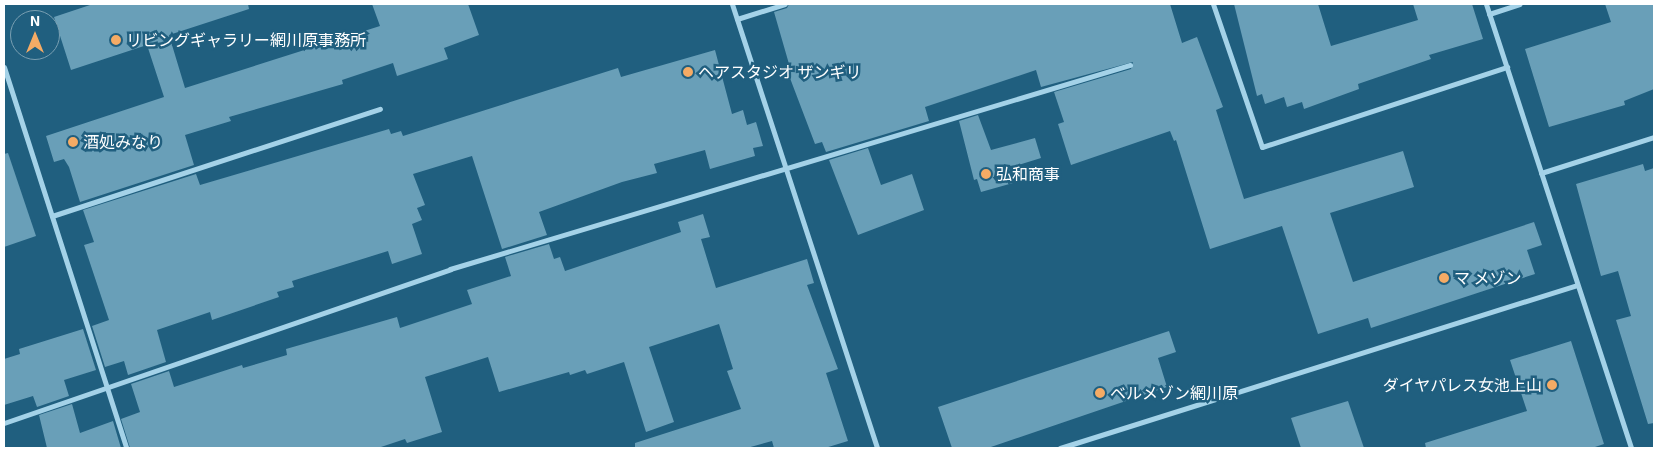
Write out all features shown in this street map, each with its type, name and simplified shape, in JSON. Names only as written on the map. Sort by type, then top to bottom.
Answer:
[{"type":"street","points":[[732,4],[877,448]]},
{"type":"street","points":[[737,19],[785,4]]},
{"type":"street","points":[[1212,4],[1262,147],[1506,67]]},
{"type":"street","points":[[1486,4],[1631,448]]},
{"type":"street","points":[[1489,14],[1519,4]]},
{"type":"street","points":[[4,423],[106,386],[450,269],[1130,65]]},
{"type":"street","points":[[4,67],[126,448]]},
{"type":"street","points":[[52,216],[380,109]]},
{"type":"street","points":[[1541,173],[1654,137]]},
{"type":"street","points":[[1060,448],[1577,285]]},
{"type":"building","points":[[93,4],[248,4],[249,9],[169,35],[185,88],[380,26],[372,4],[468,4],[479,35],[444,48],[448,59],[397,76],[393,63],[342,80],[343,84],[229,117],[231,121],[185,135],[194,165],[80,202],[69,167],[64,159],[54,162],[46,136],[164,97],[147,45],[71,70],[60,36],[60,15]]},
{"type":"building","points":[[789,4],[1170,4],[1182,43],[1197,37],[1223,107],[1216,110],[1244,199],[1403,151],[1414,187],[1330,213],[1353,282],[1534,222],[1542,245],[1527,250],[1535,274],[1371,328],[1368,318],[1318,334],[1282,226],[1210,249],[1176,140],[1174,141],[1170,131],[1071,165],[1058,124],[1064,122],[1054,92],[1131,69],[1133,62],[1041,87],[1036,70],[925,107],[929,121],[826,152],[822,142],[815,144],[785,65],[789,64],[774,12],[787,8]]},
{"type":"building","points":[[1234,4],[1318,4],[1331,46],[1418,20],[1413,4],[1472,4],[1483,39],[1429,55],[1431,59],[1358,84],[1359,89],[1304,109],[1302,102],[1287,107],[1284,97],[1265,104],[1262,94],[1257,96]]},
{"type":"building","points":[[1605,4],[1654,4],[1654,89],[1624,101],[1625,105],[1549,127],[1525,49],[1611,22]]},
{"type":"building","points":[[715,50],[732,114],[743,110],[747,125],[756,122],[763,146],[753,148],[755,156],[710,169],[705,150],[654,164],[657,173],[622,182],[539,212],[547,235],[502,249],[472,156],[413,174],[425,205],[417,208],[422,220],[412,224],[422,254],[392,264],[388,251],[292,281],[294,287],[277,292],[279,297],[212,320],[210,312],[157,330],[166,362],[128,375],[124,361],[105,367],[92,326],[109,320],[84,245],[94,242],[83,210],[196,174],[200,185],[389,129],[391,134],[401,131],[403,136],[618,68],[621,77]]},
{"type":"building","points":[[978,115],[991,150],[1035,138],[1041,158],[1009,168],[1013,183],[981,192],[977,179],[974,180],[959,121]]},
{"type":"building","points":[[868,148],[881,185],[912,174],[924,210],[858,235],[829,160]]},
{"type":"building","points":[[8,153],[36,236],[4,247],[4,154]]},
{"type":"building","points":[[1643,164],[1645,171],[1654,168],[1654,423],[1648,424],[1616,320],[1631,316],[1618,271],[1601,276],[1576,184]]},
{"type":"building","points":[[703,214],[710,237],[701,239],[716,288],[807,259],[814,283],[807,285],[838,369],[826,373],[848,441],[825,448],[774,448],[772,441],[747,448],[635,448],[635,443],[741,409],[727,371],[733,369],[719,324],[649,347],[674,422],[646,432],[624,362],[587,374],[585,370],[570,375],[569,372],[499,392],[488,357],[425,377],[442,432],[407,443],[405,439],[378,448],[130,448],[121,419],[140,412],[131,384],[169,371],[174,387],[242,365],[243,368],[287,355],[286,349],[397,317],[400,328],[472,304],[467,290],[511,276],[505,257],[549,244],[554,259],[560,257],[565,271],[681,232],[678,222]]},
{"type":"building","points":[[83,329],[96,370],[64,380],[69,396],[37,407],[33,396],[4,405],[4,359],[20,354],[19,349]]},
{"type":"building","name":"ベルメゾン網川原","points":[[1169,331],[1176,352],[1158,358],[1167,387],[988,448],[952,448],[938,407]]},
{"type":"building","name":"ダイヤパレス女池上山","points":[[1571,341],[1604,444],[1592,448],[1426,448],[1425,443],[1527,411],[1510,360]]},
{"type":"building","name":"ダイヤパレス女池上山","points":[[1348,401],[1364,448],[1301,448],[1291,418]]},
{"type":"building","points":[[72,404],[80,433],[113,421],[121,448],[47,448],[39,415]]},
{"type":"place","name":"リビングギャラリー網川原事務所","points":[[116,40]]},
{"type":"place","name":"ヘアスタジオ ザンギリ","points":[[688,72]]},
{"type":"place","name":"酒処みなり","points":[[73,142]]},
{"type":"place","name":"弘和商事","points":[[986,174]]},
{"type":"place","name":"マ メゾン","points":[[1444,278]]},
{"type":"place","name":"ダイヤパレス女池上山","points":[[1552,385]]},
{"type":"place","name":"ベルメゾン網川原","points":[[1100,393]]}]
